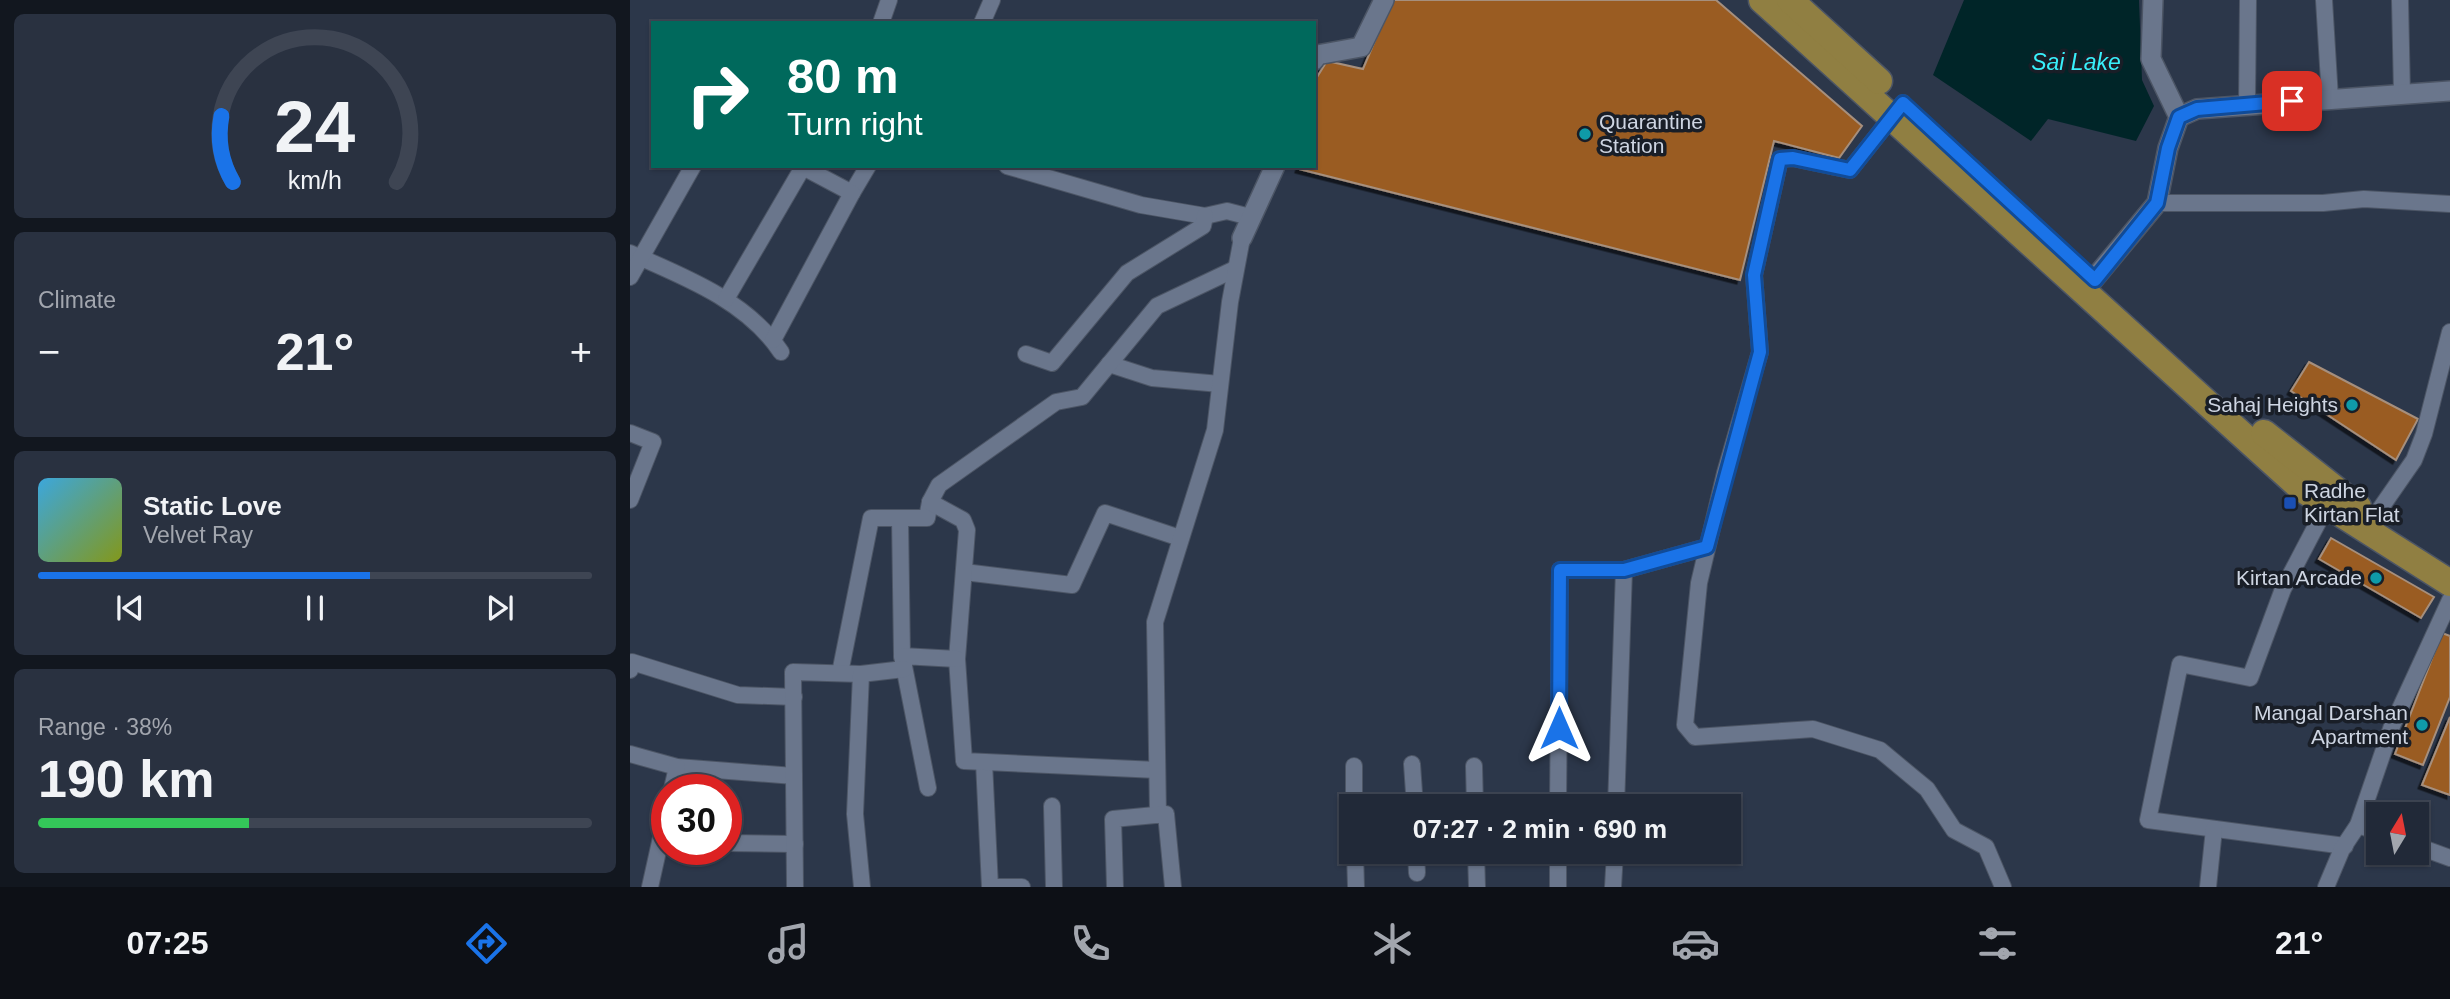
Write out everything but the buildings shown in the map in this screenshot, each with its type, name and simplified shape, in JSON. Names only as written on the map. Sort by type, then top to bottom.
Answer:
[{"type":"highway","points":[[1762,0],[1897,109]]},
{"type":"highway","points":[[1790,0],[1897,109],[2090,285],[2302,488],[2450,583]]},
{"type":"highway","points":[[2090,285],[2235,409],[2373,519],[2450,564]]},
{"type":"street","points":[[882,21],[889,0]]},
{"type":"street","points":[[983,21],[992,0]]},
{"type":"street","points":[[1316,57],[1361,47],[1384,0]]},
{"type":"street","points":[[2090,285],[2157,203],[2168,148],[2179,117],[2151,59],[2153,0]]},
{"type":"street","points":[[2247,105],[2248,0]]},
{"type":"street","points":[[2324,0],[2330,98]]},
{"type":"street","points":[[2400,0],[2402,94]]},
{"type":"street","points":[[2179,117],[2197,109],[2450,91]]},
{"type":"street","points":[[1897,109],[1850,170],[1793,158],[1780,159],[1754,275],[1760,352],[1699,583],[1685,725],[1695,737],[1813,729],[1880,750],[1927,789],[1954,830],[1986,847],[2003,887]]},
{"type":"street","points":[[630,277],[635,256],[692,168]]},
{"type":"street","points":[[726,299],[803,168]]},
{"type":"street","points":[[806,168],[852,193]]},
{"type":"street","points":[[635,256],[726,299],[766,330],[777,346],[867,168]]},
{"type":"street","points":[[1014,168],[1141,205],[1206,216],[1227,211],[1250,217]]},
{"type":"street","points":[[1158,815],[1155,622],[1215,430],[1235,269],[1242,238],[1274,168]]},
{"type":"street","points":[[2157,203],[2323,203],[2364,199],[2450,204],[2450,214]]},
{"type":"street","points":[[1026,355],[1052,363],[1127,273],[1203,226],[1206,216]]},
{"type":"street","points":[[840,674],[871,518],[927,518],[935,479],[1056,402],[1082,397],[1157,306],[1235,269]]},
{"type":"street","points":[[2373,519],[2414,460],[2446,367],[2450,332]]},
{"type":"street","points":[[1110,364],[1152,378],[1220,384]]},
{"type":"street","points":[[630,433],[653,442],[630,499]]},
{"type":"street","points":[[930,502],[963,520],[967,530],[957,659],[964,761],[1157,770]]},
{"type":"street","points":[[2327,505],[2283,589],[2250,678],[2180,664],[2148,820],[2344,846]]},
{"type":"street","points":[[964,572],[1072,585],[1105,513],[1180,538]]},
{"type":"street","points":[[900,518],[903,663],[928,788]]},
{"type":"street","points":[[1558,794],[1560,570],[1624,570],[1707,547]]},
{"type":"street","points":[[1616,794],[1624,570]]},
{"type":"street","points":[[2326,887],[2344,846],[2358,825],[2392,726],[2450,600]]},
{"type":"street","points":[[795,887],[793,672],[861,674],[903,663],[957,659]]},
{"type":"street","points":[[630,670],[632,662],[738,695],[794,697]]},
{"type":"street","points":[[861,674],[855,814],[862,887]]},
{"type":"street","points":[[630,754],[677,767],[794,776]]},
{"type":"street","points":[[984,762],[990,887],[1022,887]]},
{"type":"street","points":[[1412,764],[1414,794]]},
{"type":"street","points":[[1354,766],[1354,794]]},
{"type":"street","points":[[1474,766],[1475,794]]},
{"type":"street","points":[[675,774],[677,767]]},
{"type":"street","points":[[1052,806],[1054,887]]},
{"type":"street","points":[[1115,887],[1112,819],[1166,814],[1173,887]]},
{"type":"street","points":[[2358,825],[2366,828]]},
{"type":"street","points":[[2208,887],[2214,829]]},
{"type":"street","points":[[742,843],[795,844]]},
{"type":"street","points":[[2429,850],[2450,858]]},
{"type":"street","points":[[1355,864],[1356,887]]},
{"type":"street","points":[[1416,864],[1416,873]]},
{"type":"street","points":[[1476,864],[1477,887]]},
{"type":"street","points":[[1558,864],[1558,887]]},
{"type":"street","points":[[1614,887],[1615,864]]},
{"type":"street","points":[[650,887],[656,865]]},
{"type":"water","name":"Sai Lake","points":[[1964,0],[2139,0],[2142,80],[2154,106],[2136,141],[2048,119],[2031,141],[1933,75]]},
{"type":"place","name":"Quarantine Station","points":[[1585,134]]},
{"type":"place","name":"Sahaj Heights","points":[[2352,405]]},
{"type":"place","name":"Radhe Kirtan Flat","points":[[2290,503]]},
{"type":"place","name":"Kirtan Arcade","points":[[2376,578]]},
{"type":"place","name":"Mangal Darshan Apartment","points":[[2422,725]]},
{"type":"route","points":[[1559,728],[1560,570],[1624,570],[1707,547],[1760,352],[1754,275],[1780,159],[1793,158],[1850,170],[1903,103],[2095,280],[2157,203],[2168,148],[2179,117],[2197,109],[2292,101]]}]
